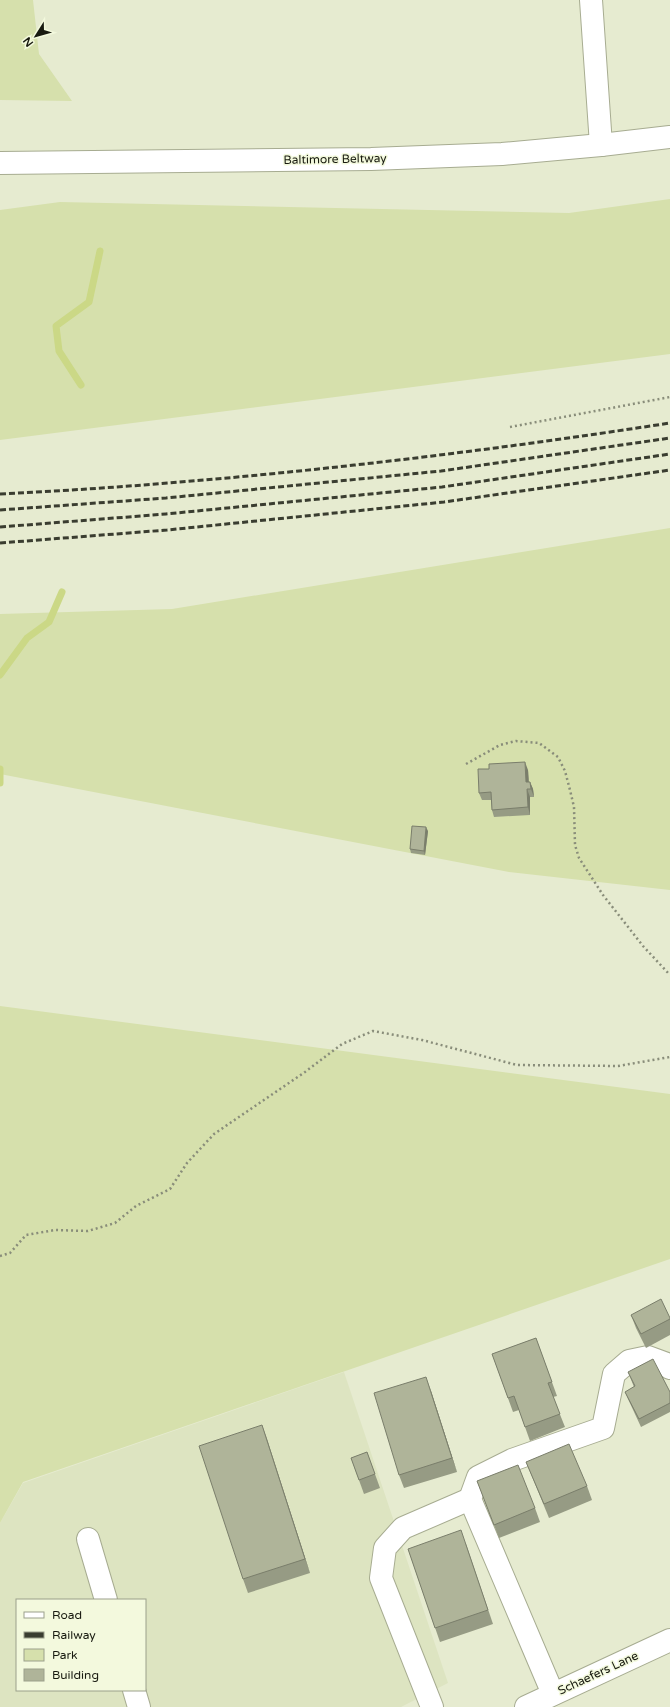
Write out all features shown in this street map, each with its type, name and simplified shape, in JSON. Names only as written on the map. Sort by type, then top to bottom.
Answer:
[{"type":"main road","points":[[591,0],[601,145]]},
{"type":"main road","name":"Baltimore Beltway","points":[[0,163],[371,159],[502,154],[670,137]]},
{"type":"main road","points":[[553,1694],[470,1500],[478,1477],[512,1460],[603,1428],[614,1374],[629,1361],[648,1357],[667,1364],[670,1368]]},
{"type":"main road","points":[[432,1707],[382,1578],[385,1548],[403,1528],[470,1500]]},
{"type":"main road","points":[[88,1538],[106,1599]]},
{"type":"main road","name":"Schaefers Lane","points":[[526,1707],[670,1640]]},
{"type":"main road","points":[[134,1691],[139,1707]]},
{"type":"path","points":[[510,427],[670,397]]},
{"type":"path","points":[[466,764],[500,745],[516,741],[539,744],[558,758],[564,771],[574,807],[575,845],[578,858],[603,894],[643,946],[670,975]]},
{"type":"path","points":[[0,1256],[10,1253],[26,1235],[55,1230],[88,1231],[115,1223],[136,1206],[170,1189],[187,1164],[214,1134],[305,1072],[342,1044],[373,1031],[422,1040],[517,1065],[618,1066],[670,1057]]},
{"type":"shaded area","points":[[344,1372],[448,1683],[401,1707],[0,1707],[0,1523],[23,1483]]},
{"type":"green space","points":[[0,0],[33,0],[39,54],[72,101],[0,100]]},
{"type":"green space","points":[[670,199],[670,354],[0,440],[0,210],[60,202],[569,213]]},
{"type":"green space","points":[[670,528],[670,890],[509,872],[0,774],[0,614],[172,609]]},
{"type":"green space","points":[[0,1006],[670,1094],[670,1259],[23,1482],[0,1523]]},
{"type":"building","points":[[525,762],[526,782],[530,782],[531,789],[527,789],[528,807],[492,810],[491,792],[479,793],[478,769],[489,769],[489,764]]},
{"type":"building","points":[[412,826],[426,827],[424,851],[410,849]]},
{"type":"building","points":[[661,1299],[670,1319],[641,1334],[631,1315]]},
{"type":"building","points":[[536,1338],[552,1382],[548,1383],[560,1414],[525,1427],[514,1396],[508,1398],[492,1354]]},
{"type":"building","points":[[653,1359],[670,1392],[670,1403],[639,1419],[625,1392],[635,1386],[628,1372]]},
{"type":"building","points":[[426,1377],[452,1458],[399,1475],[374,1393]]},
{"type":"building","points":[[262,1425],[305,1559],[243,1579],[199,1446]]},
{"type":"building","points":[[569,1444],[587,1486],[544,1504],[526,1462]]},
{"type":"building","points":[[367,1452],[375,1474],[359,1480],[351,1458]]},
{"type":"building","points":[[518,1465],[535,1508],[494,1525],[477,1481]]},
{"type":"building","points":[[461,1530],[488,1610],[435,1628],[408,1549]]},
{"type":"waterway","points":[[81,385],[59,351],[56,326],[89,302],[100,251]]},
{"type":"waterway","points":[[0,675],[27,638],[49,622],[62,592]]},
{"type":"waterway","points":[[0,769],[0,783]]},
{"type":"railway","points":[[0,494],[252,476],[420,458],[670,423]]},
{"type":"railway","points":[[0,510],[166,498],[441,471],[670,438]]},
{"type":"railway","points":[[0,527],[166,514],[442,487],[670,454]]},
{"type":"railway","points":[[0,543],[167,530],[444,502],[670,470]]}]
